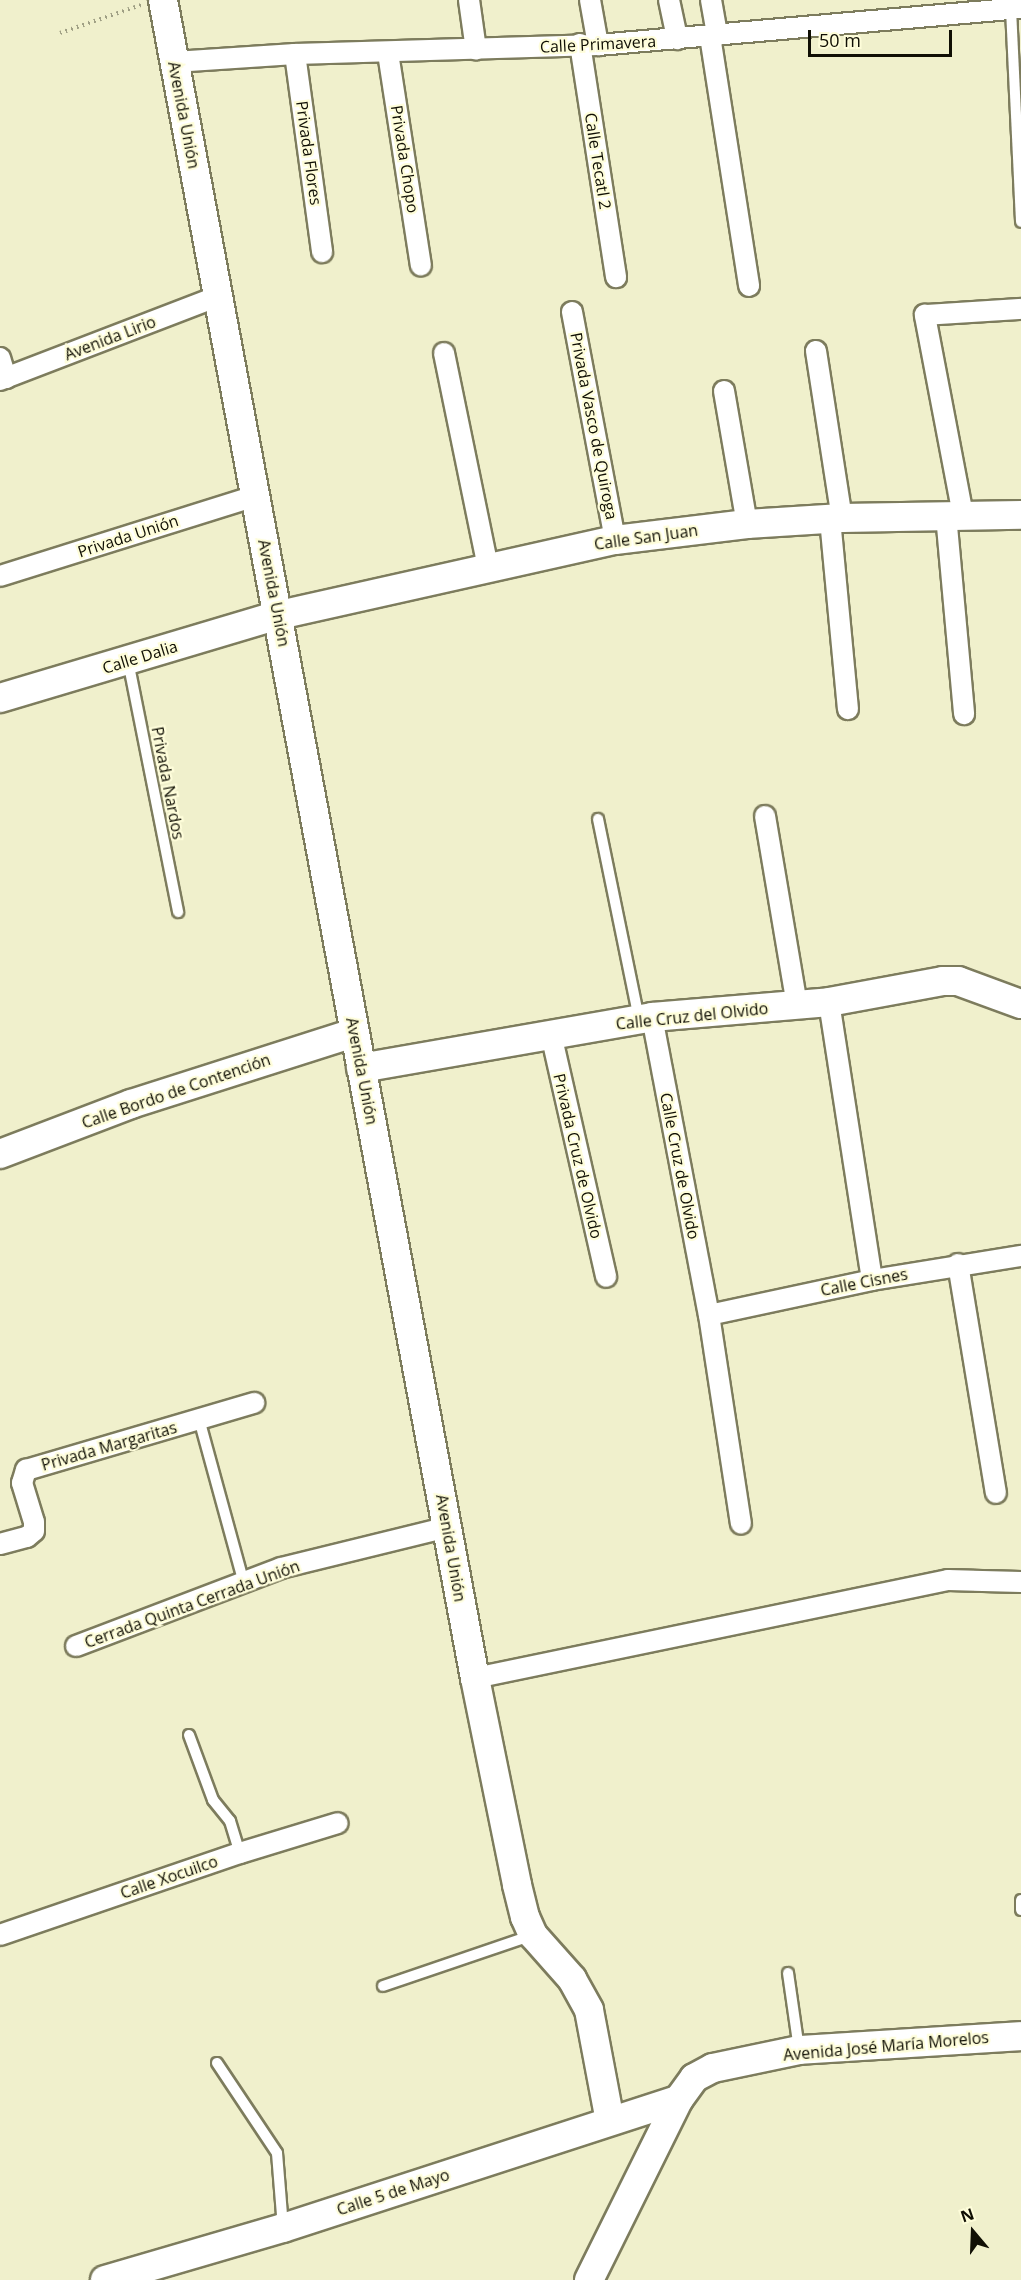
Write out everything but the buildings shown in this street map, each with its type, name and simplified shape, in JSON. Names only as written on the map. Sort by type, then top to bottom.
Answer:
[{"type":"street","points":[[469,0],[476,50]]},
{"type":"street","name":"Calle Tecatl 2","points":[[590,0],[589,45],[616,277]]},
{"type":"street","points":[[669,0],[677,39]]},
{"type":"street","points":[[711,0],[749,286]]},
{"type":"street","name":"Avenida Unión","points":[[154,2],[174,62],[279,615],[354,1033],[475,1678],[517,1885],[525,1917],[533,1935],[572,1979],[589,2010],[610,2121]]},
{"type":"street","name":"Calle Primavera","points":[[174,62],[295,54],[388,53],[589,45],[714,36],[957,6],[1016,9]]},
{"type":"street","name":"Privada Chopo","points":[[388,53],[422,265]]},
{"type":"street","name":"Privada Flores","points":[[295,54],[322,252]]},
{"type":"street","name":"Avenida Lirio","points":[[3,379],[219,296]]},
{"type":"street","points":[[964,714],[955,515],[925,315],[1021,309]]},
{"type":"street","name":"Privada Vasco de Quiroga","points":[[572,312],[615,540]]},
{"type":"street","points":[[816,351],[836,518],[848,709]]},
{"type":"street","points":[[444,352],[488,568]]},
{"type":"street","points":[[0,358],[3,379]]},
{"type":"street","points":[[724,392],[747,524]]},
{"type":"street","name":"Privada Unión","points":[[0,576],[256,495]]},
{"type":"street","name":"Calle San Juan","points":[[279,615],[615,540],[747,524],[836,518],[1021,515]]},
{"type":"street","name":"Calle Dalia","points":[[0,698],[279,615]]},
{"type":"street","points":[[765,816],[797,1005]]},
{"type":"street","name":"Calle Cruz del Olvido","points":[[361,1068],[645,1018],[829,1002],[943,981],[958,981],[1021,1004]]},
{"type":"street","points":[[829,1002],[872,1280]]},
{"type":"street","name":"Calle Cruz de Olvido","points":[[645,1018],[709,1315],[741,1524]]},
{"type":"street","name":"Calle Bordo de Contención","points":[[0,1154],[131,1104],[354,1033]]},
{"type":"street","name":"Privada Cruz de Olvido","points":[[550,1034],[606,1277]]},
{"type":"street","name":"Calle Cisnes","points":[[709,1315],[872,1280],[958,1264],[1021,1256]]},
{"type":"street","points":[[958,1264],[996,1493]]},
{"type":"street","name":"Privada Margaritas","points":[[0,1544],[27,1537],[34,1531],[34,1522],[22,1483],[26,1470],[254,1403]]},
{"type":"street","name":"Cerrada Quinta Cerrada Unión","points":[[76,1646],[281,1568],[448,1527]]},
{"type":"street","points":[[475,1678],[948,1580],[1021,1582]]},
{"type":"street","name":"Calle Xocuilco","points":[[0,1935],[240,1853],[339,1823]]},
{"type":"street","name":"Avenida José María Morelos","points":[[589,2280],[679,2099],[694,2078],[713,2068],[799,2050],[1021,2036]]},
{"type":"street","name":"Calle 5 de Mayo","points":[[105,2280],[283,2228],[679,2099]]},
{"type":"lane","points":[[1016,9],[1021,222]]},
{"type":"lane","name":"Privada Nardos","points":[[128,661],[178,912]]},
{"type":"lane","points":[[598,819],[645,1018]]},
{"type":"lane","points":[[199,1419],[244,1583]]},
{"type":"lane","points":[[189,1735],[213,1800],[230,1821],[240,1853]]},
{"type":"lane","points":[[1021,1900],[1021,1910]]},
{"type":"lane","points":[[383,1986],[533,1935]]},
{"type":"lane","points":[[788,1973],[799,2050]]},
{"type":"lane","points":[[217,2063],[277,2152],[283,2228]]},
{"type":"path","points":[[60,33],[154,2]]}]
